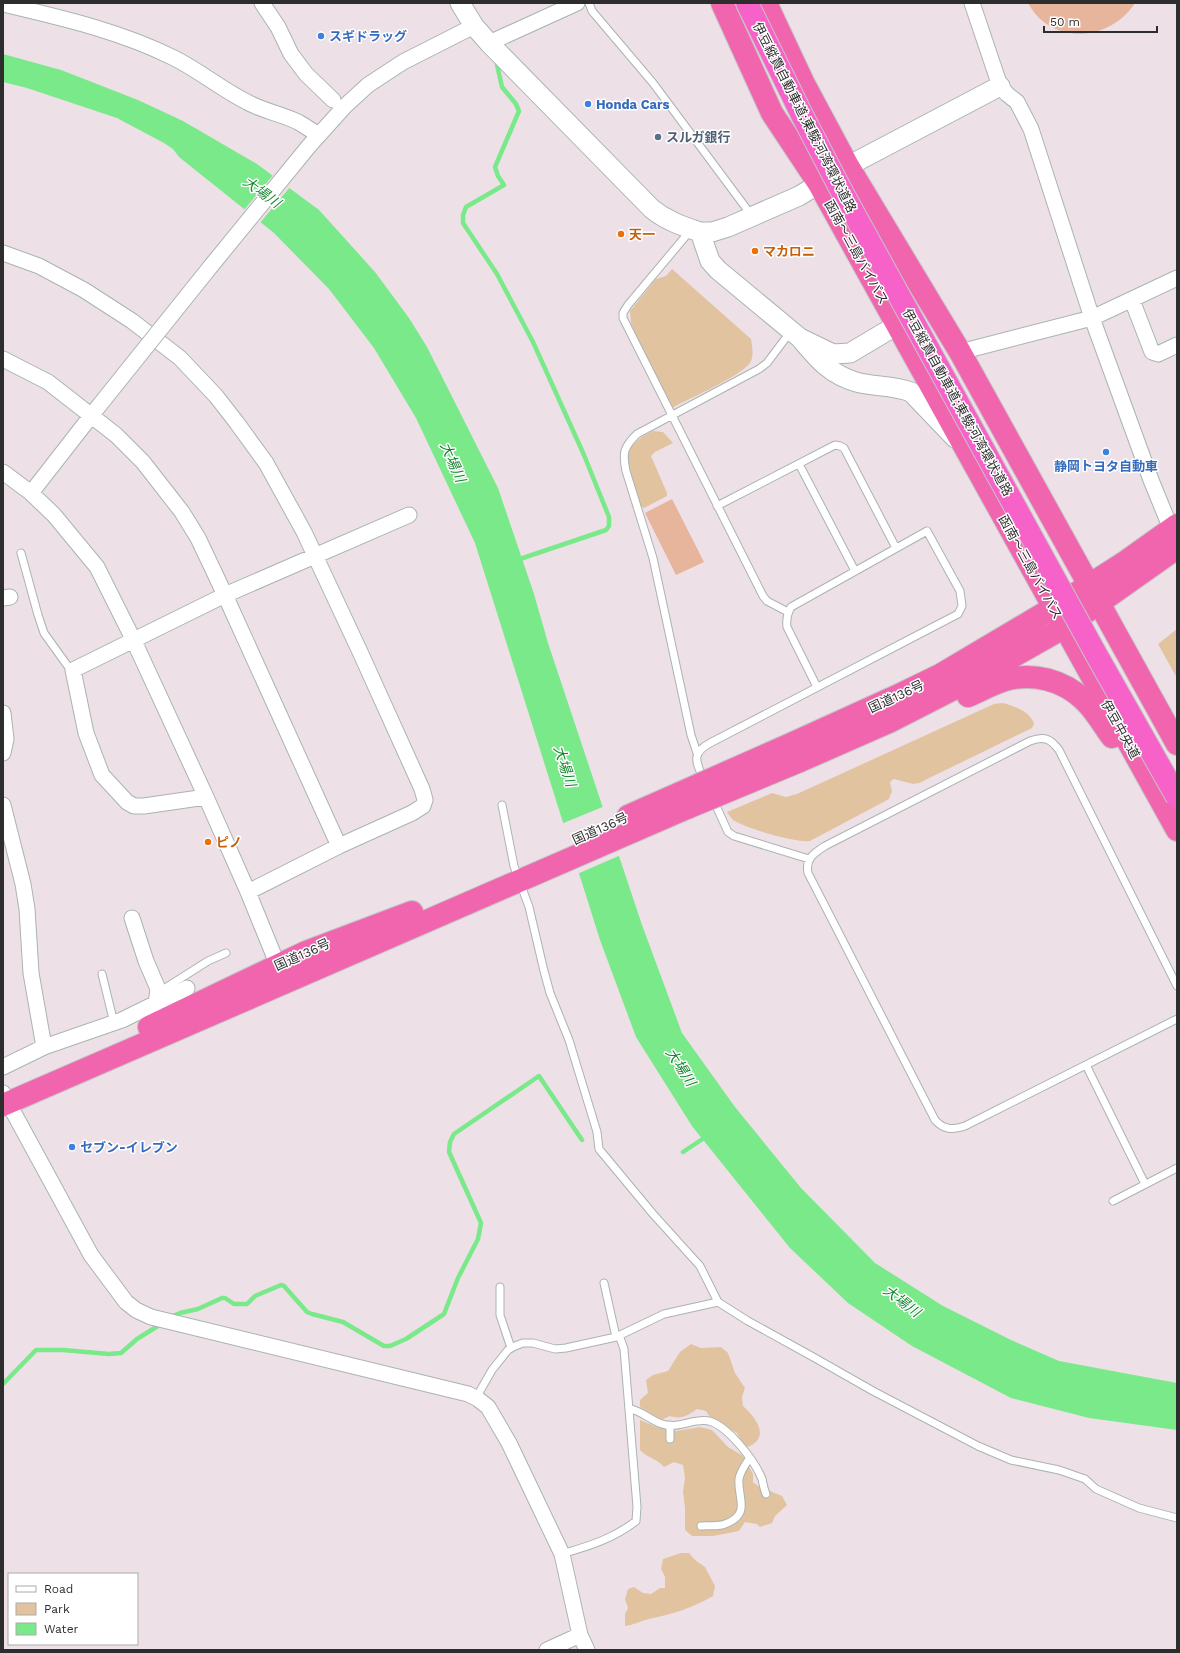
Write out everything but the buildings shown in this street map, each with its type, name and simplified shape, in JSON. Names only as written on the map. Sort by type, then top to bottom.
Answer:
[{"type":"highway","name":"函南～三島バイパス","points":[[722,3],[772,113],[819,184],[1053,608],[1065,627]]},
{"type":"highway","name":"伊豆縦貫自動車道;東駿河湾環状道路","points":[[747,3],[841,190],[1096,654],[1177,797]]},
{"type":"highway","points":[[766,3],[804,84],[848,166],[960,352],[1177,744]]},
{"type":"highway","name":"国道136号","points":[[797,752],[902,694],[940,675],[1053,608],[1125,562],[1175,534]]},
{"type":"highway","name":"国道136号","points":[[5,1098],[281,974],[797,752],[889,722],[975,678],[1065,627],[1100,603],[1175,534]]},
{"type":"highway","name":"伊豆中央道","points":[[1065,627],[1177,830]]},
{"type":"highway","points":[[889,722],[924,716],[1005,680],[1023,677],[1036,677],[1062,685],[1085,700],[1096,714],[1130,764],[1177,846]]},
{"type":"street","points":[[262,3],[278,27],[291,54],[306,74],[333,100]]},
{"type":"street","points":[[460,3],[474,26],[489,43],[652,209],[677,225],[696,231],[712,232],[723,229],[799,196],[848,166],[1000,86]]},
{"type":"street","points":[[489,43],[577,3]]},
{"type":"street","points":[[972,3],[1000,86],[1007,94],[1018,102],[1030,129],[1092,318],[1153,487],[1175,534]]},
{"type":"street","points":[[3,4],[64,18],[107,31],[174,58],[195,70],[217,86],[248,103],[297,122],[314,140]]},
{"type":"street","points":[[31,493],[211,266],[314,140],[344,106],[368,85],[403,62],[474,26]]},
{"type":"street","points":[[696,231],[710,261],[718,270],[796,335],[821,364],[838,375],[856,382],[882,385],[910,392],[964,447]]},
{"type":"street","points":[[3,253],[39,266],[84,290],[132,320],[180,358],[220,402],[245,433],[266,463],[301,526],[422,789],[425,800],[423,806],[412,813],[339,846],[248,892]]},
{"type":"street","points":[[960,352],[1092,318],[1177,278]]},
{"type":"street","points":[[1132,300],[1152,352],[1158,354],[1177,345]]},
{"type":"street","points":[[796,335],[833,354],[850,353],[897,325]]},
{"type":"street","points":[[3,359],[48,382],[95,411],[143,462],[182,512],[198,538],[225,595],[339,846]]},
{"type":"street","points":[[3,472],[31,493],[54,515],[97,567],[133,639],[206,797],[248,892],[281,974]]},
{"type":"street","points":[[206,797],[144,806],[134,806],[127,802],[108,782],[100,769],[86,733],[73,670],[133,639],[225,595],[409,515]]},
{"type":"street","points":[[3,712],[6,739],[3,753]]},
{"type":"street","points":[[3,805],[23,884],[31,973],[44,1047]]},
{"type":"street","points":[[132,918],[157,998]]},
{"type":"street","points":[[3,1067],[44,1047],[114,1023],[157,998],[187,988]]},
{"type":"street","points":[[5,1098],[91,1255],[126,1302],[136,1310],[151,1317],[437,1385],[468,1394],[488,1407],[509,1443],[562,1554],[580,1635],[587,1650]]},
{"type":"street","points":[[547,1650],[580,1635]]},
{"type":"lane","points":[[589,3],[592,11],[653,83],[752,216]]},
{"type":"lane","points":[[696,231],[628,305],[623,318],[763,596],[767,601],[788,612]]},
{"type":"lane","points":[[796,335],[759,369],[637,434],[627,444],[624,452],[624,460],[653,558],[691,735],[697,753],[696,761],[728,832],[734,836],[809,859]]},
{"type":"lane","points":[[717,506],[835,446],[840,446],[844,448],[896,548]]},
{"type":"lane","points":[[799,464],[855,571]]},
{"type":"lane","points":[[697,753],[703,746],[817,687],[958,614],[962,606],[960,591],[927,531],[791,607],[788,612],[787,627],[817,687]]},
{"type":"lane","points":[[21,553],[44,634],[73,670]]},
{"type":"lane","points":[[1177,986],[1059,750],[1055,744],[1048,739],[1040,738],[1030,741],[814,852],[809,859],[807,867],[808,873],[929,1108],[940,1126],[947,1129],[956,1129],[965,1126],[1177,1019]]},
{"type":"lane","points":[[502,805],[523,870],[529,907],[550,993],[569,1040],[597,1132],[599,1149],[653,1214],[700,1266],[718,1302],[748,1321],[873,1391],[978,1446],[1011,1460],[1072,1474],[1085,1479],[1096,1489],[1139,1508],[1177,1518]]},
{"type":"lane","points":[[157,998],[208,961],[226,953]]},
{"type":"lane","points":[[102,974],[114,1023]]},
{"type":"lane","points":[[1086,1065],[1145,1184]]},
{"type":"lane","points":[[1113,1200],[1177,1168]]},
{"type":"lane","points":[[562,1554],[601,1542],[622,1532],[636,1521],[637,1506],[624,1349],[618,1336],[604,1283]]},
{"type":"lane","points":[[500,1286],[500,1316],[511,1348]]},
{"type":"lane","points":[[476,1398],[492,1370],[508,1350],[523,1343],[534,1343],[555,1349],[618,1336],[664,1314],[718,1302]]},
{"type":"lane","points":[[630,1409],[670,1426],[699,1421],[709,1421],[718,1426],[730,1434],[749,1459],[762,1479],[766,1494]]},
{"type":"lane","points":[[670,1426],[670,1439]]},
{"type":"lane","points":[[700,1526],[725,1525],[738,1516],[742,1504],[739,1477],[749,1459]]},
{"type":"green space","points":[[672,269],[751,339],[753,353],[751,361],[739,373],[674,407],[670,407],[633,328],[630,311],[656,279],[666,276]]},
{"type":"green space","points":[[653,431],[663,432],[673,443],[655,452],[651,456],[667,496],[644,508],[640,506],[626,461],[632,446]]},
{"type":"green space","points":[[1177,629],[1177,678],[1158,644]]},
{"type":"green space","points":[[1002,703],[1016,707],[1029,716],[1034,724],[1032,728],[919,783],[913,784],[894,779],[892,780],[890,783],[892,791],[889,799],[810,841],[794,840],[748,827],[733,820],[727,812],[772,793],[786,797],[797,794],[994,704]]},
{"type":"green space","points":[[691,1344],[701,1348],[721,1347],[728,1353],[735,1373],[745,1388],[742,1397],[743,1406],[759,1427],[759,1438],[755,1443],[748,1447],[742,1443],[737,1433],[711,1419],[706,1411],[697,1409],[685,1416],[670,1416],[661,1420],[640,1407],[640,1400],[648,1393],[646,1380],[653,1375],[668,1371],[680,1352]]},
{"type":"green space","points":[[640,1420],[657,1427],[676,1431],[700,1427],[712,1430],[728,1447],[743,1456],[753,1474],[753,1482],[758,1486],[782,1496],[787,1505],[775,1516],[772,1523],[760,1527],[757,1524],[745,1522],[739,1531],[713,1536],[692,1536],[685,1530],[683,1491],[685,1478],[683,1465],[674,1462],[664,1467],[640,1450]]},
{"type":"green space","points":[[681,1553],[689,1553],[695,1560],[705,1567],[715,1586],[713,1596],[682,1610],[625,1626],[625,1614],[628,1608],[625,1599],[628,1589],[634,1587],[643,1593],[651,1594],[660,1588],[665,1588],[665,1577],[661,1569],[663,1559]]},
{"type":"shaded area","points":[[1028,3],[1135,3],[1124,16],[1111,26],[1081,34],[1065,32],[1051,27],[1038,17]]},
{"type":"shaded area","points":[[672,499],[704,562],[676,575],[645,513]]},
{"type":"water","name":"大場川","points":[[3,54],[61,70],[138,100],[183,121],[257,164],[319,210],[375,272],[409,318],[427,347],[498,488],[642,925],[682,1033],[735,1107],[801,1188],[875,1263],[943,1306],[1011,1340],[1059,1361],[1177,1383],[1177,1430],[1089,1418],[1011,1398],[912,1346],[848,1303],[790,1248],[692,1126],[636,1037],[600,940],[475,543],[416,418],[374,348],[329,289],[274,233],[179,157],[173,149],[117,118],[27,88],[3,82]]},
{"type":"pier","points":[[274,174],[290,187],[259,224],[243,211]]},
{"type":"pier","points":[[605,806],[621,855],[577,874],[561,824]]},
{"type":"waterway","points":[[496,60],[502,87],[516,104],[519,111],[495,167],[498,176],[504,185],[466,207],[463,215],[463,223],[497,274],[533,342],[584,455],[609,517],[609,526],[606,530],[517,560]]},
{"type":"waterway","points":[[171,1317],[180,1313],[198,1309],[222,1298],[225,1298],[234,1304],[247,1304],[255,1296],[281,1285],[284,1286],[307,1312],[343,1322],[384,1346],[390,1346],[406,1339],[444,1314],[458,1278],[478,1239],[481,1223],[449,1152],[450,1142],[454,1134],[539,1076],[582,1140]]},
{"type":"waterway","points":[[683,1152],[707,1136]]},
{"type":"waterway","points":[[3,1384],[36,1350],[63,1350],[109,1354],[121,1353],[137,1339],[161,1324]]},
{"type":"place","name":"スギドラッグ","points":[[321,36]]},
{"type":"place","name":"Honda Cars","points":[[588,104]]},
{"type":"place","name":"スルガ銀行","points":[[658,137]]},
{"type":"place","name":"天一","points":[[621,234]]},
{"type":"place","name":"マカロニ","points":[[755,251]]},
{"type":"place","name":"静岡トヨタ自動車","points":[[1106,452]]},
{"type":"place","name":"ピノ","points":[[208,842]]},
{"type":"place","name":"セブン-イレブン","points":[[72,1147]]}]
